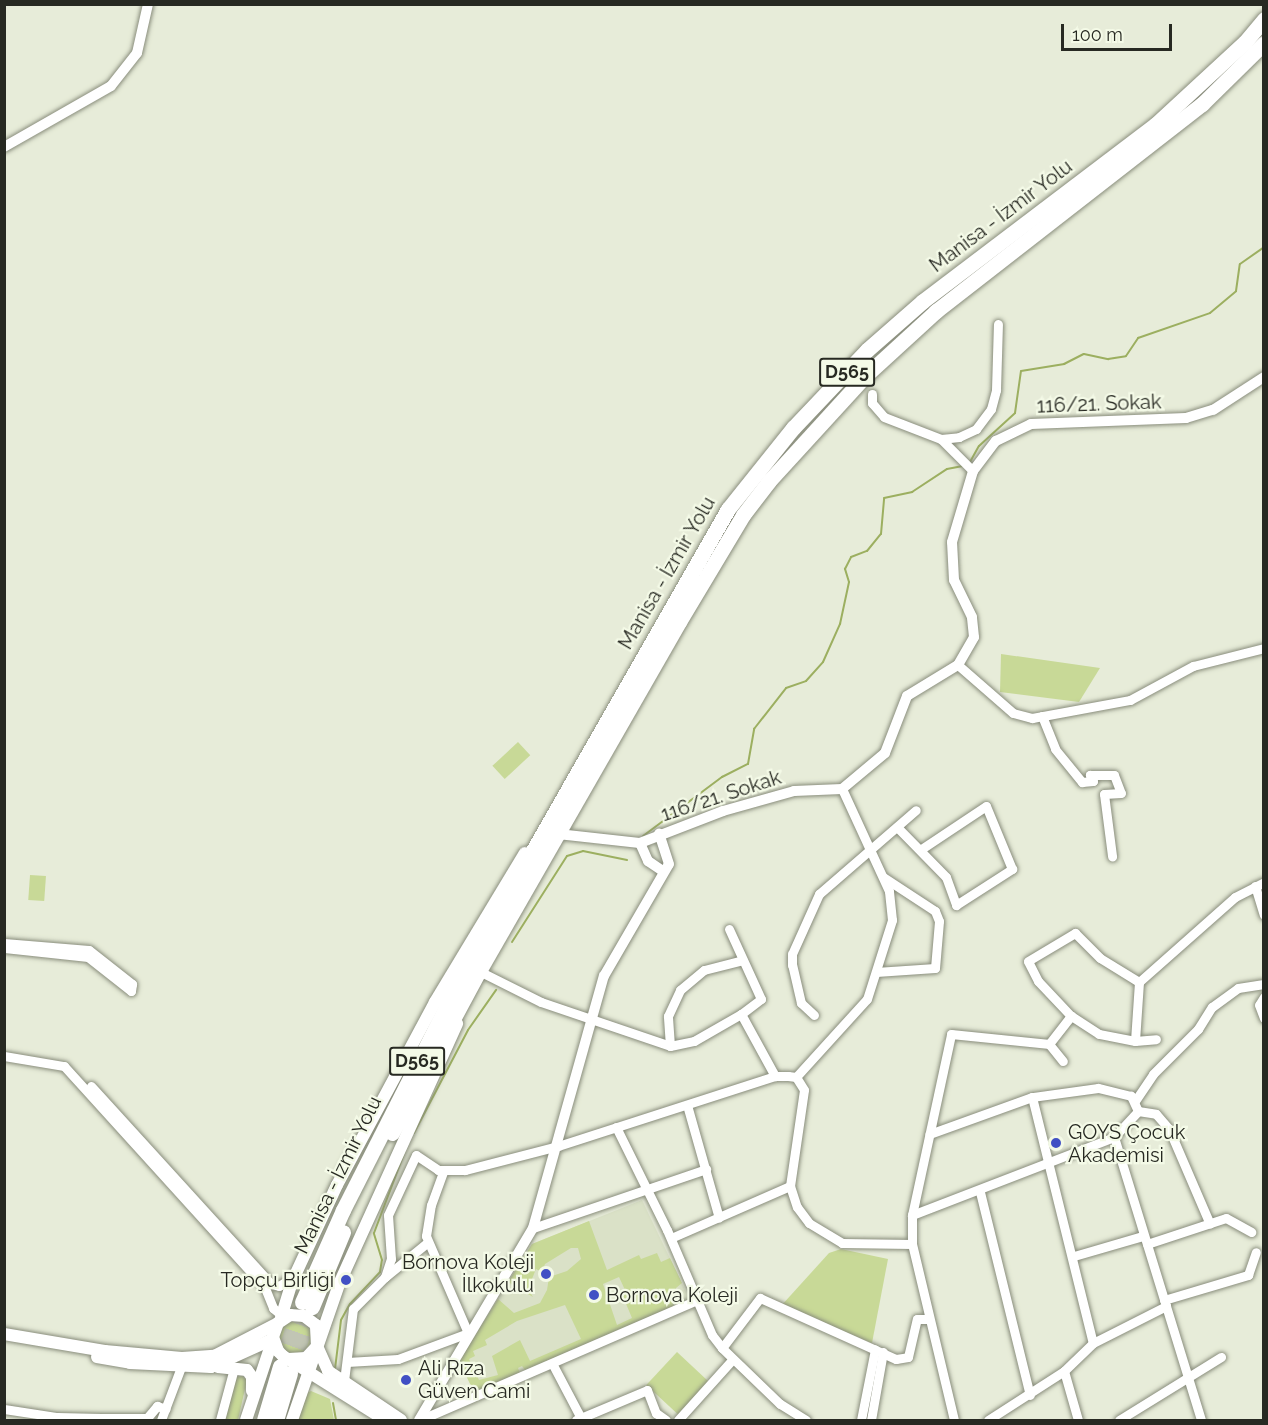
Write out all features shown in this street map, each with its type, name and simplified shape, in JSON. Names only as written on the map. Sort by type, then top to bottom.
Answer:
[{"type":"highway","name":"Manisa - İzmir Yolu","points":[[1263,20],[1245,42],[1155,125],[923,301],[867,351],[793,428],[728,509],[552,830],[307,1305],[420,1056],[552,830],[743,515],[805,439],[864,377],[936,311],[1147,149],[1202,104],[1263,44]]},
{"type":"highway","points":[[264,1420],[287,1366]]},
{"type":"highway","points":[[276,1420],[287,1366]]},
{"type":"main road","points":[[246,1420],[251,1399],[294,1276],[320,1218],[435,1002],[514,868],[552,830]]},
{"type":"main road","points":[[292,1420],[308,1369],[356,1246],[478,973]]},
{"type":"main road","points":[[4,1334],[105,1351],[182,1358],[214,1356],[279,1320],[297,1314],[311,1319],[319,1332],[317,1346],[328,1371],[401,1420]]},
{"type":"main road","points":[[273,1339],[287,1366]]},
{"type":"main road","points":[[211,1367],[273,1339]]},
{"type":"main road","points":[[4,1340],[130,1363],[234,1368],[250,1373],[251,1399]]},
{"type":"main road","points":[[287,1366],[306,1358],[317,1346]]},
{"type":"main road","points":[[287,1366],[308,1369],[385,1420]]},
{"type":"street","points":[[4,147],[111,86],[137,53],[148,4]]},
{"type":"street","points":[[940,439],[959,437],[976,429],[991,408],[996,390],[998,324]]},
{"type":"street","name":"116/21. Sokak","points":[[640,843],[659,834],[794,791],[842,789],[885,753],[907,696],[958,664],[974,637],[972,617],[954,580],[952,542],[972,471],[996,441],[1018,428],[1186,418],[1213,410],[1263,377]]},
{"type":"street","points":[[872,394],[872,403],[884,417],[940,439],[972,471]]},
{"type":"street","points":[[958,664],[1013,713],[1042,716],[1130,700],[1193,666],[1263,648]]},
{"type":"street","points":[[1042,716],[1055,749],[1082,782],[1093,781],[1090,775],[1114,775],[1121,793],[1104,794],[1112,856]]},
{"type":"street","points":[[796,1077],[867,999],[892,920],[883,877],[872,849],[842,789]]},
{"type":"street","points":[[897,827],[946,877],[956,906],[1012,869],[986,806],[920,850]]},
{"type":"street","points":[[814,1015],[801,1004],[792,954],[819,894],[916,810]]},
{"type":"street","points":[[552,830],[640,843],[648,861],[663,871]]},
{"type":"street","points":[[420,1420],[468,1333],[533,1228],[594,1020],[604,976],[669,864],[659,834]]},
{"type":"street","points":[[876,972],[935,968],[939,921],[935,911],[883,877]]},
{"type":"street","points":[[1135,1041],[1139,982],[1207,921],[1259,884],[1263,915]]},
{"type":"street","points":[[478,973],[541,1002],[670,1046],[694,1041],[741,1014],[761,999],[729,929]]},
{"type":"street","points":[[1139,982],[1100,958],[1075,933],[1028,961],[1038,981],[1071,1016],[1099,1034],[1135,1041],[1156,1039]]},
{"type":"street","points":[[4,943],[89,950],[132,984],[131,991],[88,957],[4,948]]},
{"type":"street","points":[[670,1046],[668,1016],[680,990],[704,970],[743,960]]},
{"type":"street","points":[[1135,1101],[1153,1074],[1198,1029],[1212,1007],[1238,988],[1263,984]]},
{"type":"street","points":[[1263,997],[1259,1005],[1263,1018]]},
{"type":"street","points":[[741,1014],[775,1076]]},
{"type":"street","points":[[1049,1044],[1071,1016]]},
{"type":"street","points":[[954,1420],[928,1319],[912,1244],[912,1215],[951,1034],[1049,1044],[1063,1061]]},
{"type":"street","points":[[4,1054],[69,1064],[271,1284],[279,1286],[294,1276]]},
{"type":"street","points":[[4,1054],[57,1063],[69,1070],[265,1288],[279,1320]]},
{"type":"street","points":[[385,1277],[391,1258],[388,1215],[416,1155],[444,1170],[465,1170],[558,1146],[775,1076],[796,1077],[802,1084],[804,1096],[790,1186],[797,1207],[818,1232],[844,1243],[912,1244]]},
{"type":"street","points":[[928,1134],[1032,1097],[1098,1088],[1131,1096],[1138,1111]]},
{"type":"street","points":[[1032,1097],[1047,1165],[1074,1256],[1094,1343]]},
{"type":"street","points":[[687,1105],[719,1218]]},
{"type":"street","points":[[912,1215],[980,1191],[1114,1137],[1138,1111]]},
{"type":"street","points":[[1138,1111],[1156,1114],[1168,1129],[1210,1224]]},
{"type":"street","points":[[616,1127],[671,1238],[712,1335],[732,1360],[794,1418],[806,1420]]},
{"type":"street","points":[[1114,1137],[1201,1420]]},
{"type":"street","points":[[533,1228],[705,1169]]},
{"type":"street","points":[[444,1170],[431,1205],[429,1242],[468,1333]]},
{"type":"street","points":[[671,1238],[790,1186]]},
{"type":"street","points":[[980,1191],[1030,1395]]},
{"type":"street","points":[[1074,1256],[1210,1224],[1226,1218],[1251,1232]]},
{"type":"street","points":[[344,1381],[353,1309],[385,1277],[429,1242]]},
{"type":"street","points":[[988,1420],[1064,1371],[1094,1343],[1165,1303],[1248,1275],[1256,1252]]},
{"type":"street","points":[[722,1348],[760,1298],[896,1359],[908,1357],[917,1319],[928,1319]]},
{"type":"street","points":[[420,1420],[553,1365],[697,1300]]},
{"type":"street","points":[[346,1362],[398,1359],[468,1333]]},
{"type":"street","points":[[861,1420],[879,1351]]},
{"type":"street","points":[[871,1420],[879,1351]]},
{"type":"street","points":[[1119,1420],[1221,1357]]},
{"type":"street","points":[[678,1420],[732,1360]]},
{"type":"street","points":[[553,1365],[578,1419],[647,1390],[656,1413],[666,1420]]},
{"type":"street","points":[[161,1420],[181,1367]]},
{"type":"street","points":[[220,1420],[234,1368]]},
{"type":"street","points":[[1064,1371],[1078,1420]]},
{"type":"street","points":[[4,1409],[57,1419],[101,1419],[147,1418],[157,1406],[166,1409]]},
{"type":"street","points":[[648,1420],[656,1413]]},
{"type":"shaded area","name":"Bornova Koleji","points":[[642,1200],[690,1300],[474,1392],[459,1361],[532,1244]]},
{"type":"green space","points":[[1001,654],[1100,668],[1079,702],[1000,692]]},
{"type":"green space","points":[[518,742],[530,755],[505,779],[492,766]]},
{"type":"green space","points":[[30,875],[46,876],[44,901],[28,900]]},
{"type":"green space","points":[[589,1221],[607,1270],[639,1255],[641,1259],[657,1253],[661,1262],[670,1258],[682,1283],[670,1293],[674,1307],[525,1370],[522,1366],[518,1368],[520,1373],[474,1392],[459,1361],[498,1299],[514,1313],[540,1303],[547,1290],[549,1277],[567,1271],[581,1259],[578,1248],[571,1248],[545,1264],[542,1272],[536,1269],[528,1289],[533,1297],[508,1282],[532,1244]],"holes":[[[619,1277],[625,1290],[616,1294],[619,1301],[624,1299],[632,1318],[617,1325],[603,1284]],[[565,1305],[581,1339],[530,1361],[520,1340],[492,1356],[498,1375],[479,1380],[469,1359],[475,1356],[473,1351],[487,1345],[485,1340],[517,1321]]]},
{"type":"green space","points":[[841,1249],[888,1259],[872,1343],[781,1306],[829,1253]]},
{"type":"green space","points":[[294,1320],[306,1325],[311,1337],[306,1349],[294,1354],[282,1349],[277,1337],[282,1325]]},
{"type":"green space","points":[[677,1352],[710,1383],[679,1416],[646,1385]]},
{"type":"green space","points":[[242,1376],[247,1380],[238,1420],[224,1420],[236,1377]]},
{"type":"green space","points":[[311,1391],[330,1399],[334,1420],[296,1420],[305,1394]]},
{"type":"waterway","points":[[970,462],[979,446],[1015,413],[1021,371],[1064,364],[1084,354],[1108,359],[1126,356],[1138,338],[1210,313],[1236,291],[1240,264],[1264,247]]},
{"type":"waterway","points":[[643,836],[722,777],[748,764],[754,729],[786,688],[806,681],[823,662],[840,624],[849,582],[845,569],[851,557],[867,551],[881,534],[884,498],[912,492],[947,469],[963,466]]},
{"type":"waterway","points":[[512,942],[567,856],[583,851],[627,860]]},
{"type":"waterway","points":[[414,1133],[468,1030],[496,990]]},
{"type":"waterway","points":[[335,1369],[341,1320],[350,1304],[380,1272],[382,1260],[374,1233],[405,1151]]},
{"type":"waterway","points":[[333,1403],[336,1420]]},
{"type":"tunnel","points":[[280,1366],[302,1302]]},
{"type":"tunnel","points":[[291,1370],[312,1308]]},
{"type":"place","name":"GOYS Çocuk Akademisi","points":[[1056,1143]]},
{"type":"place","name":"Bornova Koleji İlkokulu","points":[[546,1274]]},
{"type":"place","name":"Topçu Birliği","points":[[346,1280]]},
{"type":"place","name":"Bornova Koleji","points":[[594,1295]]},
{"type":"place","name":"Ali Rıza Güven Cami","points":[[406,1380]]}]
